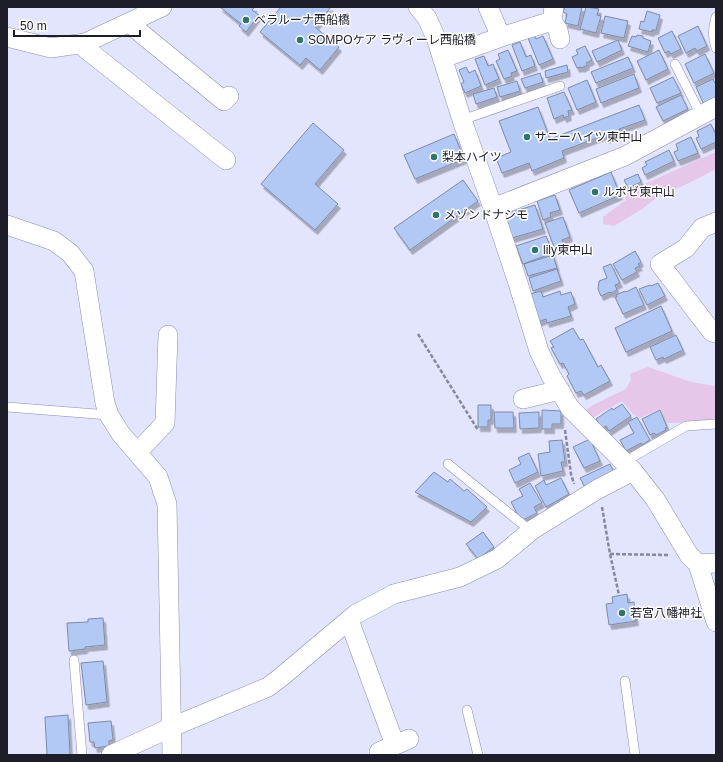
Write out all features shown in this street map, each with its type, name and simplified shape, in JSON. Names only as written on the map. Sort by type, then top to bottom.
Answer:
[{"type":"street","points":[[7,37],[51,48],[85,43],[162,7]]},
{"type":"street","points":[[418,7],[427,18],[436,38],[539,351],[551,376],[570,408],[629,466],[701,561],[716,622]]},
{"type":"street","points":[[488,7],[500,37]]},
{"type":"street","points":[[443,58],[500,37],[553,14],[560,39]]},
{"type":"street","points":[[133,21],[137,30],[224,101],[229,96]]},
{"type":"street","points":[[85,43],[86,49],[226,160]]},
{"type":"street","points":[[493,208],[625,156],[708,111]]},
{"type":"street","points":[[716,222],[702,228],[686,248],[660,264],[712,332],[716,333]]},
{"type":"street","points":[[7,225],[54,241],[70,253],[84,271],[105,402],[109,415],[121,434],[158,477],[166,504],[172,755]]},
{"type":"street","points":[[137,453],[165,423],[168,334]]},
{"type":"street","points":[[523,399],[560,390]]},
{"type":"street","points":[[111,755],[172,727],[268,687],[356,614],[394,594],[460,577],[497,558],[531,531],[598,489],[629,466]]},
{"type":"street","points":[[349,620],[394,745]]},
{"type":"lane","points":[[716,17],[712,30],[716,48]]},
{"type":"lane","points":[[675,64],[708,111]]},
{"type":"lane","points":[[462,120],[560,86]]},
{"type":"lane","points":[[7,407],[109,415]]},
{"type":"lane","points":[[629,466],[686,426],[716,424]]},
{"type":"lane","points":[[448,464],[531,531]]},
{"type":"lane","points":[[74,660],[82,755]]},
{"type":"lane","points":[[625,681],[634,755]]},
{"type":"lane","points":[[467,710],[478,755]]},
{"type":"path","points":[[418,334],[478,430]]},
{"type":"path","points":[[570,408],[565,427],[571,474],[578,501]]},
{"type":"path","points":[[598,489],[619,595]]},
{"type":"path","points":[[610,554],[701,561]]},
{"type":"shaded area","points":[[716,152],[716,169],[656,198],[642,209],[614,226],[603,224],[603,217],[626,200],[624,193]]},
{"type":"shaded area","points":[[648,367],[691,382],[716,386],[716,422],[668,423],[660,409],[640,418],[633,414],[622,401],[592,418],[585,411],[593,405],[626,389],[631,379],[630,374]]},
{"type":"building","name":"ベラルーナ西船橋","points":[[220,7],[255,7],[252,10],[259,15],[246,32],[239,26],[241,24]]},
{"type":"building","name":"SOMPOケア ラヴィーレ西船橋","points":[[281,7],[331,7],[315,27],[339,47],[320,70],[306,58],[300,65],[260,32]]},
{"type":"building","points":[[565,7],[582,7],[578,26],[565,23],[567,14],[563,12]]},
{"type":"building","points":[[586,7],[599,9],[597,15],[601,16],[596,33],[580,29]]},
{"type":"building","points":[[647,11],[660,15],[656,30],[652,30],[652,32],[639,29],[641,21],[644,22]]},
{"type":"building","points":[[605,16],[628,21],[624,38],[601,33]]},
{"type":"building","points":[[698,26],[707,46],[697,51],[695,48],[686,53],[678,36]]},
{"type":"building","points":[[672,31],[681,49],[671,54],[669,51],[665,53],[658,38]]},
{"type":"building","points":[[534,35],[536,39],[543,36],[553,59],[539,65],[528,38]]},
{"type":"building","points":[[637,35],[643,36],[643,38],[651,41],[648,52],[628,46],[632,36],[636,37]]},
{"type":"building","points":[[618,40],[622,50],[597,62],[592,51]]},
{"type":"building","points":[[520,42],[526,57],[531,55],[535,66],[522,71],[512,45]]},
{"type":"building","points":[[585,46],[592,60],[586,63],[587,65],[582,68],[577,68],[572,57],[578,54],[576,50]]},
{"type":"building","points":[[508,50],[517,71],[511,73],[512,76],[504,79],[496,61],[500,59],[498,54]]},
{"type":"building","points":[[659,50],[668,69],[646,80],[637,61]]},
{"type":"building","points":[[705,54],[714,73],[694,83],[685,64]]},
{"type":"building","points":[[484,56],[488,66],[493,64],[499,79],[485,85],[475,59]]},
{"type":"building","points":[[628,57],[633,68],[596,83],[591,72]]},
{"type":"building","points":[[567,65],[568,72],[546,78],[545,71]]},
{"type":"building","points":[[466,67],[469,73],[475,70],[481,86],[465,93],[461,84],[464,82],[459,70]]},
{"type":"building","points":[[540,73],[543,82],[525,88],[521,79]]},
{"type":"building","points":[[634,74],[639,88],[601,103],[596,89]]},
{"type":"building","points":[[673,77],[681,93],[657,103],[650,88]]},
{"type":"building","points":[[713,79],[716,85],[716,102],[705,107],[696,87]]},
{"type":"building","points":[[587,80],[596,102],[577,110],[568,88]]},
{"type":"building","points":[[517,81],[520,91],[500,97],[497,87]]},
{"type":"building","points":[[494,88],[497,97],[476,104],[473,94]]},
{"type":"building","points":[[564,92],[572,110],[568,111],[569,116],[564,118],[563,115],[554,119],[547,98]]},
{"type":"building","points":[[681,95],[688,109],[663,121],[656,107]]},
{"type":"building","name":"サニーハイツ東中山","points":[[639,105],[645,120],[619,129],[621,133],[607,139],[605,135],[562,151],[564,158],[532,171],[529,163],[502,173],[496,158],[511,152],[499,121],[538,107],[550,139]]},
{"type":"building","points":[[313,123],[344,150],[315,184],[338,204],[315,230],[261,184]]},
{"type":"building","points":[[711,124],[716,135],[716,142],[701,149],[696,138],[699,137],[697,131]]},
{"type":"building","name":"梨本ハイツ","points":[[454,134],[464,159],[415,179],[404,155]]},
{"type":"building","points":[[691,137],[698,153],[678,161],[674,152],[678,150],[676,144]]},
{"type":"building","points":[[669,150],[674,161],[645,175],[642,168],[647,165],[645,162]]},
{"type":"building","name":"ルポゼ東中山","points":[[611,172],[620,195],[579,213],[569,190]]},
{"type":"building","points":[[638,174],[641,182],[628,188],[624,180]]},
{"type":"building","name":"メゾンドナシモ","points":[[463,180],[478,201],[410,250],[394,228]]},
{"type":"building","points":[[555,195],[560,210],[550,213],[551,217],[543,220],[537,201]]},
{"type":"building","points":[[535,205],[543,229],[512,238],[505,214]]},
{"type":"building","points":[[563,217],[570,237],[562,240],[563,244],[554,247],[545,223]]},
{"type":"building","name":"lily東中山","points":[[546,236],[553,253],[523,264],[516,246]]},
{"type":"building","points":[[635,251],[641,262],[638,264],[640,266],[635,268],[637,272],[622,280],[613,264]]},
{"type":"building","points":[[553,255],[557,268],[528,276],[524,264]]},
{"type":"building","points":[[611,264],[620,283],[615,285],[617,290],[601,296],[598,289],[599,281],[607,278],[603,267]]},
{"type":"building","points":[[557,269],[561,281],[533,291],[529,278]]},
{"type":"building","points":[[658,283],[665,296],[647,305],[639,289]]},
{"type":"building","points":[[636,287],[644,305],[623,314],[615,297],[617,297],[616,295]]},
{"type":"building","points":[[541,291],[543,297],[560,291],[561,295],[571,292],[575,304],[568,307],[571,316],[547,323],[546,319],[538,322],[530,294]]},
{"type":"building","points":[[661,306],[672,331],[626,352],[615,328]]},
{"type":"building","points":[[573,328],[580,340],[583,339],[598,367],[601,365],[610,381],[584,395],[581,391],[576,393],[567,376],[569,374],[563,363],[560,364],[551,348],[554,347],[550,341]]},
{"type":"building","points":[[676,335],[683,350],[664,359],[663,357],[656,360],[650,347]]},
{"type":"building","points":[[622,404],[631,416],[609,431],[606,426],[602,428],[596,419],[612,408],[613,410]]},
{"type":"building","points":[[478,405],[491,405],[491,420],[488,420],[488,427],[478,427]]},
{"type":"building","points":[[542,410],[561,411],[561,424],[552,424],[552,429],[542,429]]},
{"type":"building","points":[[660,410],[667,427],[665,428],[666,430],[656,435],[654,433],[650,435],[642,419]]},
{"type":"building","points":[[494,412],[513,412],[514,428],[495,428]]},
{"type":"building","points":[[539,412],[539,428],[520,429],[519,413]]},
{"type":"building","points":[[637,417],[650,440],[642,445],[641,443],[626,451],[620,440],[634,433],[628,422]]},
{"type":"building","points":[[590,439],[600,461],[584,468],[573,447]]},
{"type":"building","points":[[562,440],[565,462],[561,462],[563,471],[541,476],[538,454],[550,452],[549,441]]},
{"type":"building","points":[[529,453],[538,472],[515,483],[509,470],[521,464],[518,458]]},
{"type":"building","points":[[610,464],[616,476],[586,489],[580,478]]},
{"type":"building","points":[[434,472],[448,482],[450,479],[464,491],[467,489],[487,507],[471,522],[415,492]]},
{"type":"building","points":[[561,478],[569,494],[546,507],[535,486],[544,480],[546,485]]},
{"type":"building","points":[[530,483],[542,503],[534,507],[537,513],[521,521],[511,502],[523,496],[519,489]]},
{"type":"building","points":[[483,532],[494,547],[478,559],[466,544]]},
{"type":"building","points":[[627,594],[628,603],[634,602],[636,621],[609,625],[606,604],[613,603],[612,597]]},
{"type":"building","points":[[103,618],[105,645],[85,647],[85,649],[69,651],[67,623],[88,622],[88,619]]},
{"type":"building","points":[[103,661],[107,702],[86,705],[81,663]]},
{"type":"building","points":[[68,715],[70,755],[47,755],[45,717]]},
{"type":"building","points":[[111,721],[113,740],[109,741],[109,746],[95,748],[94,742],[90,742],[88,723]]},
{"type":"place","name":"ベラルーナ西船橋","points":[[246,20]]},
{"type":"place","name":"SOMPOケア ラヴィーレ西船橋","points":[[300,40]]},
{"type":"place","name":"サニーハイツ東中山","points":[[527,137]]},
{"type":"place","name":"梨本ハイツ","points":[[434,157]]},
{"type":"place","name":"ルポゼ東中山","points":[[595,192]]},
{"type":"place","name":"メゾンドナシモ","points":[[436,215]]},
{"type":"place","name":"lily東中山","points":[[535,250]]},
{"type":"place","name":"若宮八幡神社","points":[[622,613]]}]
